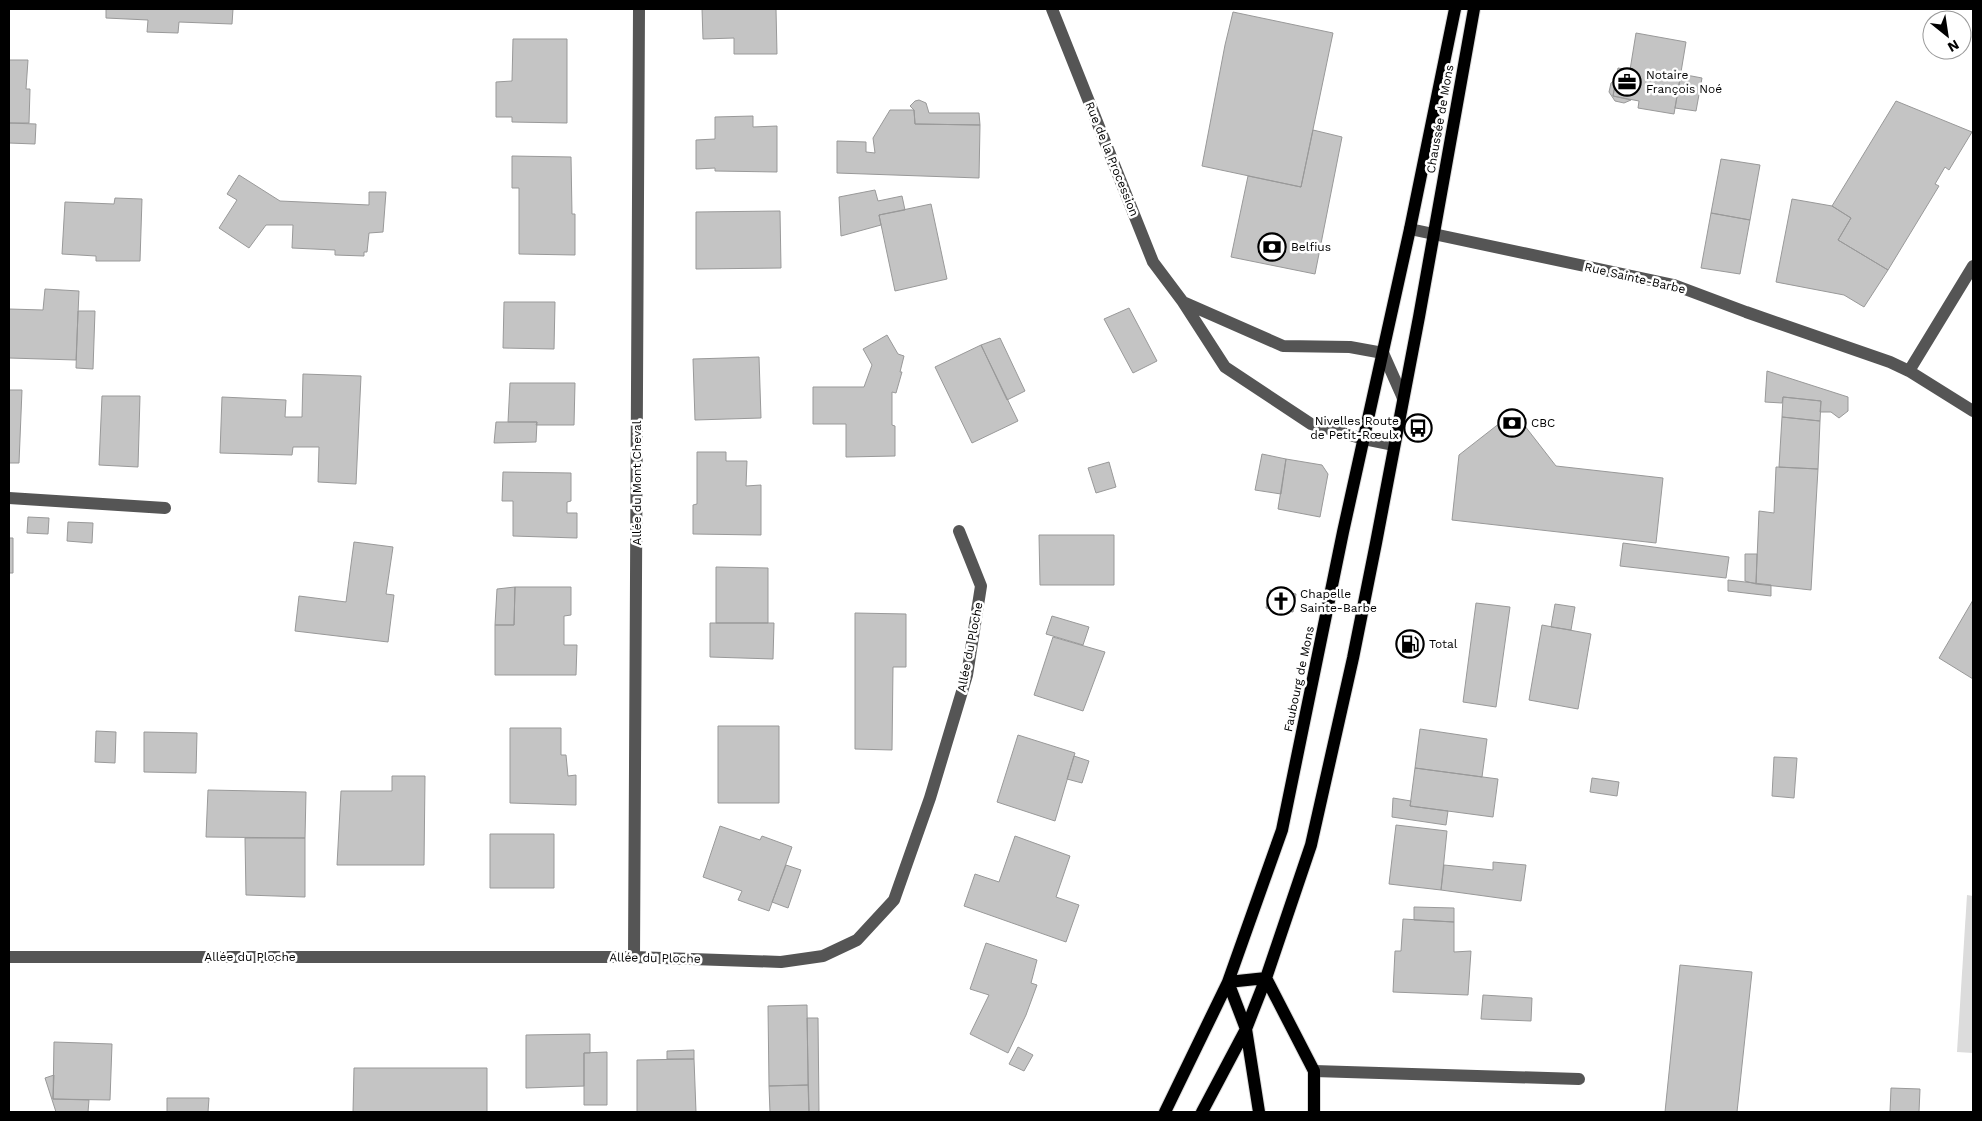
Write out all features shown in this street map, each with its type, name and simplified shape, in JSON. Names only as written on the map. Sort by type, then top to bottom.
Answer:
[{"type":"main road","name":"Chaussée de Mons","points":[[1410,229],[1455,9]]},
{"type":"main road","name":"Chaussée de Mons","points":[[1434,233],[1474,9]]},
{"type":"main road","name":"Faubourg de Mons","points":[[1165,1112],[1228,982],[1282,830],[1410,229]]},
{"type":"main road","points":[[1202,1112],[1246,1029],[1266,978],[1311,845],[1353,658],[1434,233]]},
{"type":"main road","points":[[1259,1112],[1246,1029],[1228,982],[1266,978]]},
{"type":"main road","points":[[1266,978],[1314,1071],[1314,1112]]},
{"type":"street","name":"Allée du Mont Cheval","points":[[634,957],[639,9]]},
{"type":"street","name":"Rue de la Procession","points":[[1052,9],[1153,262],[1225,367],[1311,424],[1364,439],[1394,445]]},
{"type":"street","name":"Rue Sainte-Barbe","points":[[1410,229],[1674,285],[1890,362],[1909,371],[1973,411]]},
{"type":"street","points":[[1909,371],[1973,266]]},
{"type":"street","points":[[1182,302],[1283,346],[1350,347],[1383,353],[1403,398]]},
{"type":"street","points":[[9,498],[165,508]]},
{"type":"street","name":"Allée du Ploche","points":[[9,957],[634,957],[781,962],[823,956],[857,940],[894,900],[930,798],[967,675],[981,586],[959,531]]},
{"type":"street","points":[[1314,1071],[1579,1080]]},
{"type":"shaded area","points":[[1967,895],[1973,896],[1973,1053],[1957,1052]]},
{"type":"building","points":[[106,9],[233,9],[232,24],[179,22],[178,33],[147,32],[148,20],[106,18]]},
{"type":"building","points":[[702,9],[776,9],[777,54],[734,54],[734,38],[703,39]]},
{"type":"building","points":[[1233,12],[1333,33],[1301,187],[1202,166]]},
{"type":"building","points":[[1636,33],[1686,42],[1674,114],[1638,108],[1639,101],[1613,96],[1618,68],[1630,70]]},
{"type":"building","points":[[513,39],[567,39],[567,123],[512,122],[512,117],[496,117],[496,82],[512,81]]},
{"type":"building","points":[[9,60],[28,60],[26,89],[30,89],[29,123],[9,123]]},
{"type":"building","points":[[1681,74],[1702,78],[1696,111],[1675,108]]},
{"type":"building","points":[[1616,79],[1613,96],[1631,100],[1624,103],[1615,101],[1609,92],[1611,83]]},
{"type":"building","points":[[919,100],[926,103],[929,113],[979,113],[980,125],[915,124],[914,110],[910,106]]},
{"type":"building","points":[[1896,101],[1972,132],[1949,170],[1945,167],[1935,184],[1939,186],[1888,270],[1838,240],[1851,218],[1832,206]]},
{"type":"building","points":[[890,110],[914,110],[915,124],[980,125],[979,178],[837,173],[837,141],[866,142],[866,152],[875,153],[873,138]]},
{"type":"building","points":[[753,116],[753,127],[777,126],[777,172],[715,171],[715,168],[696,169],[696,140],[715,139],[715,117]]},
{"type":"building","points":[[9,123],[36,124],[35,144],[9,143]]},
{"type":"building","points":[[1313,130],[1342,137],[1315,274],[1231,257],[1248,176],[1301,187]]},
{"type":"building","points":[[512,156],[571,157],[572,214],[575,214],[575,255],[519,254],[519,188],[512,188]]},
{"type":"building","points":[[1721,159],[1760,165],[1750,220],[1711,213]]},
{"type":"building","points":[[239,175],[280,201],[369,205],[369,192],[386,192],[383,232],[369,233],[367,252],[364,252],[364,256],[335,255],[335,250],[292,248],[293,225],[266,225],[249,248],[219,228],[237,200],[227,194]]},
{"type":"building","points":[[875,190],[878,201],[902,196],[905,210],[879,215],[881,225],[841,236],[839,197]]},
{"type":"building","points":[[115,198],[142,199],[140,261],[96,261],[96,256],[62,254],[65,202],[114,204]]},
{"type":"building","points":[[1792,199],[1832,206],[1851,218],[1838,240],[1888,270],[1864,307],[1844,295],[1776,282]]},
{"type":"building","points":[[931,204],[947,279],[895,291],[879,215]]},
{"type":"building","points":[[780,211],[781,268],[696,269],[696,212]]},
{"type":"building","points":[[1711,213],[1750,220],[1740,274],[1701,268]]},
{"type":"building","points":[[45,289],[79,291],[76,360],[9,358],[9,309],[43,310]]},
{"type":"building","points":[[504,302],[555,302],[554,349],[503,348]]},
{"type":"building","points":[[1129,308],[1157,361],[1133,373],[1104,319]]},
{"type":"building","points":[[78,311],[95,311],[93,369],[76,368]]},
{"type":"building","points":[[887,335],[898,354],[904,356],[896,393],[892,392],[892,425],[895,426],[895,456],[846,457],[846,424],[813,424],[813,387],[864,387],[872,365],[863,349]]},
{"type":"building","points":[[1000,338],[1025,391],[1007,400],[981,345]]},
{"type":"building","points":[[981,345],[1018,421],[972,443],[935,367]]},
{"type":"building","points":[[759,357],[761,418],[695,420],[693,359]]},
{"type":"building","points":[[1767,371],[1848,397],[1848,411],[1839,418],[1831,412],[1820,412],[1821,401],[1783,397],[1782,403],[1765,402]]},
{"type":"building","points":[[303,374],[361,376],[356,484],[318,482],[319,447],[293,447],[292,455],[220,453],[222,397],[286,400],[285,417],[302,417]]},
{"type":"building","points":[[510,383],[575,383],[574,425],[536,425],[537,422],[508,422]]},
{"type":"building","points":[[9,390],[22,390],[19,463],[9,463]]},
{"type":"building","points":[[102,396],[140,396],[138,467],[99,465]]},
{"type":"building","points":[[1783,397],[1821,401],[1820,421],[1782,417]]},
{"type":"building","points":[[1514,412],[1556,466],[1663,478],[1656,543],[1452,520],[1459,455]]},
{"type":"building","points":[[1782,417],[1820,421],[1818,469],[1779,467]]},
{"type":"building","points":[[496,422],[537,422],[536,442],[494,443]]},
{"type":"building","points":[[697,452],[726,452],[726,461],[747,461],[746,486],[761,485],[761,535],[693,534],[693,505],[697,504]]},
{"type":"building","points":[[1262,454],[1286,459],[1281,494],[1255,490]]},
{"type":"building","points":[[1286,459],[1322,465],[1328,474],[1320,517],[1278,509]]},
{"type":"building","points":[[1109,462],[1116,487],[1096,493],[1088,468]]},
{"type":"building","points":[[1776,467],[1818,469],[1811,590],[1756,584],[1759,511],[1774,513]]},
{"type":"building","points":[[503,472],[571,473],[571,501],[567,502],[567,513],[577,513],[577,538],[513,536],[513,501],[502,501]]},
{"type":"building","points":[[28,517],[49,518],[48,534],[27,533]]},
{"type":"building","points":[[68,522],[93,523],[92,543],[67,541]]},
{"type":"building","points":[[1039,535],[1114,535],[1114,585],[1040,585]]},
{"type":"building","points":[[9,538],[13,538],[13,573],[9,573]]},
{"type":"building","points":[[354,542],[393,547],[386,594],[394,595],[388,642],[295,631],[299,596],[346,602]]},
{"type":"building","points":[[1623,543],[1729,557],[1726,578],[1620,566]]},
{"type":"building","points":[[1745,554],[1757,554],[1756,584],[1745,581]]},
{"type":"building","points":[[716,567],[768,568],[768,623],[716,623]]},
{"type":"building","points":[[1728,580],[1771,585],[1771,596],[1728,591]]},
{"type":"building","points":[[515,587],[571,587],[571,615],[564,616],[564,645],[577,645],[576,675],[495,675],[495,625],[514,625]]},
{"type":"building","points":[[515,587],[514,625],[495,625],[497,589]]},
{"type":"building","name":"Chapelle Sainte-Barbe","points":[[1270,590],[1296,594],[1293,612],[1266,608]]},
{"type":"building","points":[[1973,600],[1973,679],[1939,658]]},
{"type":"building","points":[[1476,603],[1510,607],[1496,707],[1463,702]]},
{"type":"building","points":[[1555,604],[1575,607],[1571,630],[1551,627]]},
{"type":"building","points":[[855,613],[906,614],[906,667],[893,667],[892,750],[855,749]]},
{"type":"building","points":[[1052,616],[1089,627],[1083,645],[1046,634]]},
{"type":"building","points":[[710,623],[774,623],[773,659],[710,657]]},
{"type":"building","points":[[1542,625],[1591,634],[1578,709],[1529,700]]},
{"type":"building","points":[[1053,637],[1105,652],[1083,711],[1034,695]]},
{"type":"building","points":[[718,726],[779,726],[779,803],[718,803]]},
{"type":"building","points":[[510,728],[561,728],[561,755],[566,755],[568,776],[576,775],[576,805],[510,803]]},
{"type":"building","points":[[1420,729],[1487,739],[1482,777],[1415,768]]},
{"type":"building","points":[[96,731],[116,732],[115,763],[95,762]]},
{"type":"building","points":[[144,732],[197,733],[196,773],[144,772]]},
{"type":"building","points":[[1018,735],[1075,753],[1055,821],[997,802]]},
{"type":"building","points":[[1074,756],[1089,761],[1082,783],[1067,779]]},
{"type":"building","points":[[1774,757],[1797,758],[1794,798],[1772,796]]},
{"type":"building","points":[[1415,768],[1498,779],[1493,817],[1410,806]]},
{"type":"building","points":[[392,776],[425,776],[424,865],[337,865],[341,791],[392,791]]},
{"type":"building","points":[[1592,778],[1619,782],[1617,796],[1590,792]]},
{"type":"building","points":[[208,790],[306,792],[305,838],[206,837]]},
{"type":"building","points":[[1393,798],[1411,801],[1410,806],[1448,811],[1446,825],[1392,817]]},
{"type":"building","points":[[1396,825],[1447,831],[1441,890],[1389,884]]},
{"type":"building","points":[[720,826],[760,840],[762,836],[792,847],[769,911],[738,900],[742,891],[703,877]]},
{"type":"building","points":[[490,834],[554,834],[554,888],[490,888]]},
{"type":"building","points":[[1015,836],[1070,856],[1056,897],[1079,905],[1066,942],[964,906],[975,874],[999,882]]},
{"type":"building","points":[[245,838],[305,838],[305,897],[246,895]]},
{"type":"building","points":[[1493,862],[1526,865],[1521,901],[1441,890],[1444,865],[1493,870]]},
{"type":"building","points":[[786,865],[801,870],[788,908],[772,902]]},
{"type":"building","points":[[1414,907],[1454,908],[1454,922],[1414,920]]},
{"type":"building","points":[[1403,919],[1454,922],[1454,952],[1471,951],[1468,995],[1393,992],[1395,951],[1401,951]]},
{"type":"building","points":[[986,943],[1037,960],[1031,983],[1037,985],[1026,1015],[1008,1053],[970,1034],[989,995],[970,989]]},
{"type":"building","points":[[1680,965],[1752,972],[1737,1112],[1665,1112]]},
{"type":"building","points":[[1483,995],[1532,998],[1531,1021],[1481,1019]]},
{"type":"building","points":[[807,1005],[808,1085],[769,1086],[768,1006]]},
{"type":"building","points":[[807,1018],[818,1018],[819,1112],[809,1112]]},
{"type":"building","points":[[590,1034],[590,1053],[584,1053],[584,1086],[526,1088],[526,1035]]},
{"type":"building","points":[[54,1042],[112,1044],[110,1100],[53,1099]]},
{"type":"building","points":[[1018,1047],[1033,1055],[1024,1071],[1009,1064]]},
{"type":"building","points":[[694,1050],[694,1059],[667,1059],[667,1051]]},
{"type":"building","points":[[607,1052],[607,1105],[584,1105],[584,1053]]},
{"type":"building","points":[[694,1059],[696,1112],[637,1112],[637,1060]]},
{"type":"building","points":[[354,1068],[487,1068],[487,1112],[353,1112]]},
{"type":"building","points":[[54,1075],[53,1099],[89,1100],[88,1112],[56,1112],[45,1078]]},
{"type":"building","points":[[808,1085],[809,1112],[770,1112],[769,1086]]},
{"type":"building","points":[[1891,1088],[1920,1089],[1919,1112],[1890,1112]]},
{"type":"building","points":[[167,1098],[209,1098],[208,1112],[167,1112]]},
{"type":"place","name":"Notaire François Noé","points":[[1627,82]]},
{"type":"place","name":"Belfius","points":[[1272,247]]},
{"type":"place","name":"CBC","points":[[1512,423]]},
{"type":"place","name":"Nivelles Route de Petit-Rœulx","points":[[1418,428]]},
{"type":"place","name":"Chapelle Sainte-Barbe","points":[[1281,601]]},
{"type":"place","name":"Total","points":[[1410,644]]}]
